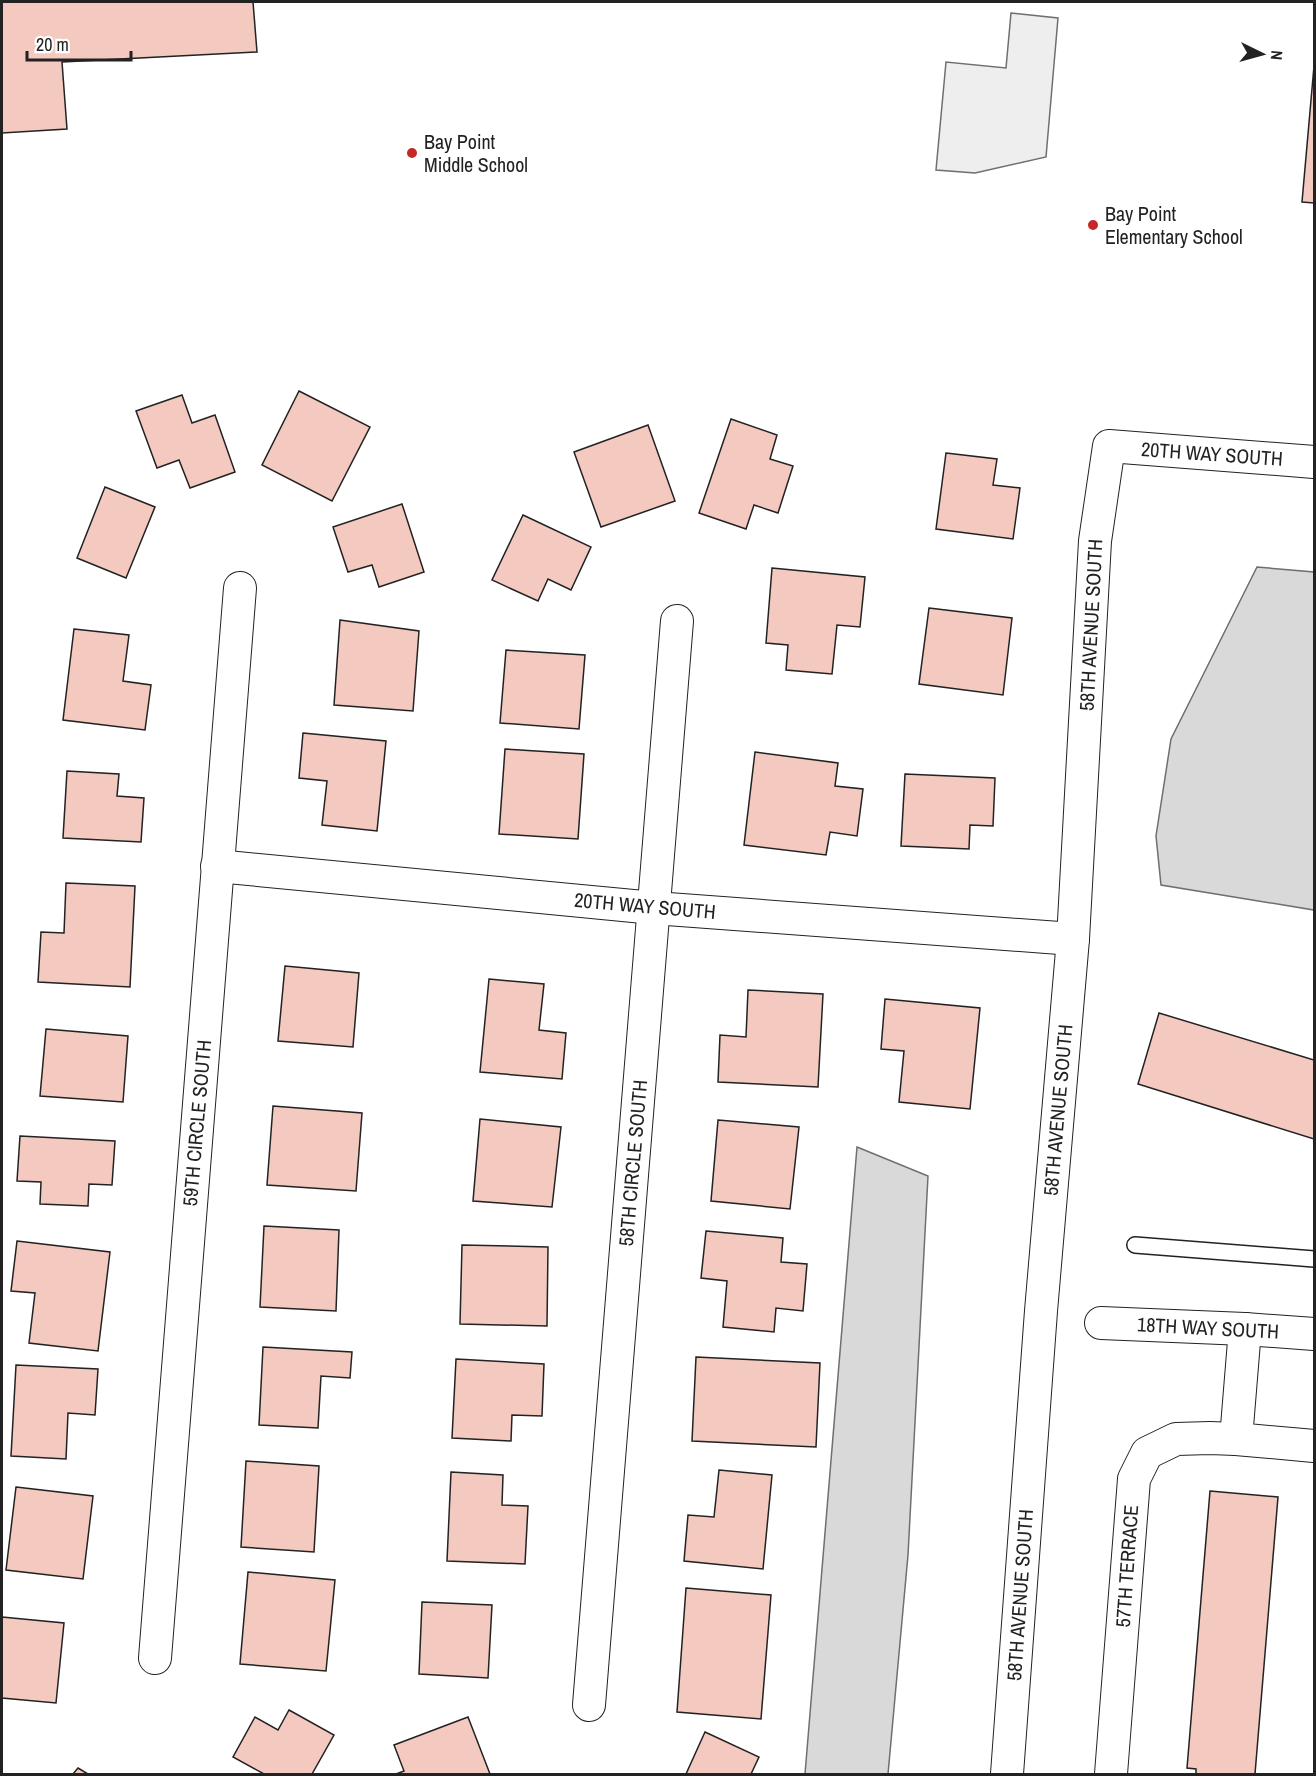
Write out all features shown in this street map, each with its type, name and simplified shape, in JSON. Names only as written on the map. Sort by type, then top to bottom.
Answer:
[{"type":"street","name":"20TH WAY SOUTH","points":[[1109,446],[1314,462]]},
{"type":"street","name":"58TH AVENUE SOUTH","points":[[1007,1774],[1042,1299],[1073,939],[1095,541],[1109,446]]},
{"type":"street","name":"59TH CIRCLE SOUTH","points":[[155,1658],[240,588]]},
{"type":"street","name":"58TH CIRCLE SOUTH","points":[[589,1705],[677,621]]},
{"type":"street","name":"20TH WAY SOUTH","points":[[218,866],[654,908],[1073,939]]},
{"type":"street","name":"18TH WAY SOUTH","points":[[1101,1323],[1314,1334]]},
{"type":"street","points":[[1236,1439],[1245,1329]]},
{"type":"street","name":"57TH TERRACE","points":[[1111,1774],[1134,1479],[1147,1453],[1176,1439],[1210,1437],[1314,1446]]},
{"type":"lane","points":[[1135,1245],[1314,1259]]},
{"type":"shaded area","points":[[1011,13],[1058,18],[1046,157],[975,173],[936,170],[946,62],[1006,68]]},
{"type":"shaded area","points":[[1257,567],[1314,572],[1314,910],[1161,885],[1156,836],[1171,739]]},
{"type":"shaded area","points":[[857,1147],[928,1176],[908,1555],[888,1774],[805,1774]]},
{"type":"building","points":[[2,2],[253,2],[257,52],[62,62],[67,129],[2,133]]},
{"type":"building","points":[[1314,66],[1314,203],[1302,202]]},
{"type":"building","points":[[299,391],[370,427],[332,501],[262,465]]},
{"type":"building","points":[[182,395],[192,423],[215,415],[235,472],[190,488],[179,460],[157,468],[136,411]]},
{"type":"building","points":[[731,419],[777,435],[770,459],[793,466],[778,513],[754,505],[746,529],[699,513]]},
{"type":"building","points":[[648,425],[675,501],[601,527],[574,452]]},
{"type":"building","points":[[946,453],[997,459],[993,485],[1020,488],[1013,539],[936,529]]},
{"type":"building","points":[[105,487],[155,507],[126,578],[77,558]]},
{"type":"building","points":[[402,504],[424,572],[379,587],[372,565],[348,572],[333,527]]},
{"type":"building","points":[[523,515],[591,547],[571,590],[548,579],[538,601],[492,580]]},
{"type":"building","points":[[772,568],[865,577],[860,627],[837,625],[832,674],[786,670],[788,645],[766,643]]},
{"type":"building","points":[[929,608],[1012,618],[1003,695],[919,684]]},
{"type":"building","points":[[340,620],[419,631],[413,711],[334,705]]},
{"type":"building","points":[[74,629],[129,635],[123,681],[151,685],[145,730],[63,720]]},
{"type":"building","points":[[506,650],[585,655],[579,729],[500,723]]},
{"type":"building","points":[[303,733],[386,741],[377,831],[322,825],[327,781],[299,778]]},
{"type":"building","points":[[505,749],[584,754],[578,839],[499,834]]},
{"type":"building","points":[[755,752],[838,763],[835,786],[863,789],[857,836],[830,832],[826,855],[744,845]]},
{"type":"building","points":[[67,771],[119,774],[117,796],[144,798],[141,842],[63,838]]},
{"type":"building","points":[[905,774],[995,778],[993,826],[970,825],[969,849],[901,846]]},
{"type":"building","points":[[66,883],[135,886],[130,987],[38,982],[41,932],[64,933]]},
{"type":"building","points":[[285,966],[359,973],[353,1047],[278,1041]]},
{"type":"building","points":[[489,979],[544,984],[539,1030],[566,1033],[562,1079],[480,1072]]},
{"type":"building","points":[[748,990],[823,994],[818,1087],[718,1082],[720,1035],[746,1037]]},
{"type":"building","points":[[885,999],[980,1008],[970,1109],[899,1102],[904,1051],[881,1049]]},
{"type":"building","points":[[1159,1013],[1314,1060],[1314,1139],[1138,1084]]},
{"type":"building","points":[[46,1029],[128,1036],[123,1102],[40,1096]]},
{"type":"building","points":[[273,1106],[362,1113],[356,1191],[267,1185]]},
{"type":"building","points":[[480,1119],[561,1127],[552,1207],[473,1201]]},
{"type":"building","points":[[718,1120],[799,1127],[790,1209],[711,1201]]},
{"type":"building","points":[[20,1136],[115,1141],[112,1185],[89,1184],[88,1206],[40,1204],[41,1182],[17,1181]]},
{"type":"building","points":[[264,1226],[339,1230],[336,1311],[260,1307]]},
{"type":"building","points":[[706,1231],[783,1238],[781,1262],[807,1264],[803,1311],[776,1308],[774,1332],[723,1327],[727,1281],[701,1278]]},
{"type":"building","points":[[17,1241],[110,1252],[98,1351],[29,1343],[35,1293],[11,1291]]},
{"type":"building","points":[[462,1245],[548,1247],[547,1326],[460,1324]]},
{"type":"building","points":[[263,1347],[352,1352],[350,1378],[321,1376],[318,1428],[259,1425]]},
{"type":"building","points":[[696,1357],[820,1363],[816,1447],[692,1441]]},
{"type":"building","points":[[456,1359],[544,1364],[542,1416],[512,1415],[511,1441],[452,1438]]},
{"type":"building","points":[[16,1365],[98,1369],[95,1415],[68,1413],[66,1459],[11,1456]]},
{"type":"building","points":[[246,1461],[319,1466],[314,1552],[241,1547]]},
{"type":"building","points":[[719,1470],[772,1475],[763,1569],[684,1561],[688,1515],[714,1517]]},
{"type":"building","points":[[451,1472],[503,1475],[502,1505],[528,1506],[525,1564],[447,1561]]},
{"type":"building","points":[[16,1487],[93,1496],[83,1579],[6,1570]]},
{"type":"building","points":[[1210,1491],[1278,1497],[1255,1774],[1196,1774],[1196,1769],[1187,1768]]},
{"type":"building","points":[[248,1572],[335,1580],[326,1671],[240,1664]]},
{"type":"building","points":[[686,1588],[771,1595],[761,1719],[677,1712]]},
{"type":"building","points":[[422,1602],[492,1605],[488,1678],[419,1674]]},
{"type":"building","points":[[2,1617],[64,1623],[56,1703],[2,1698]]},
{"type":"building","points":[[289,1710],[334,1735],[312,1774],[264,1774],[233,1757],[255,1717],[278,1730]]},
{"type":"building","points":[[468,1717],[490,1774],[396,1774],[404,1771],[394,1745]]},
{"type":"building","points":[[705,1732],[759,1757],[751,1774],[686,1774]]},
{"type":"building","points":[[78,1768],[88,1774],[73,1774]]},
{"type":"place","name":"Bay Point Middle School","points":[[412,153]]},
{"type":"place","name":"Bay Point Elementary School","points":[[1093,225]]}]
